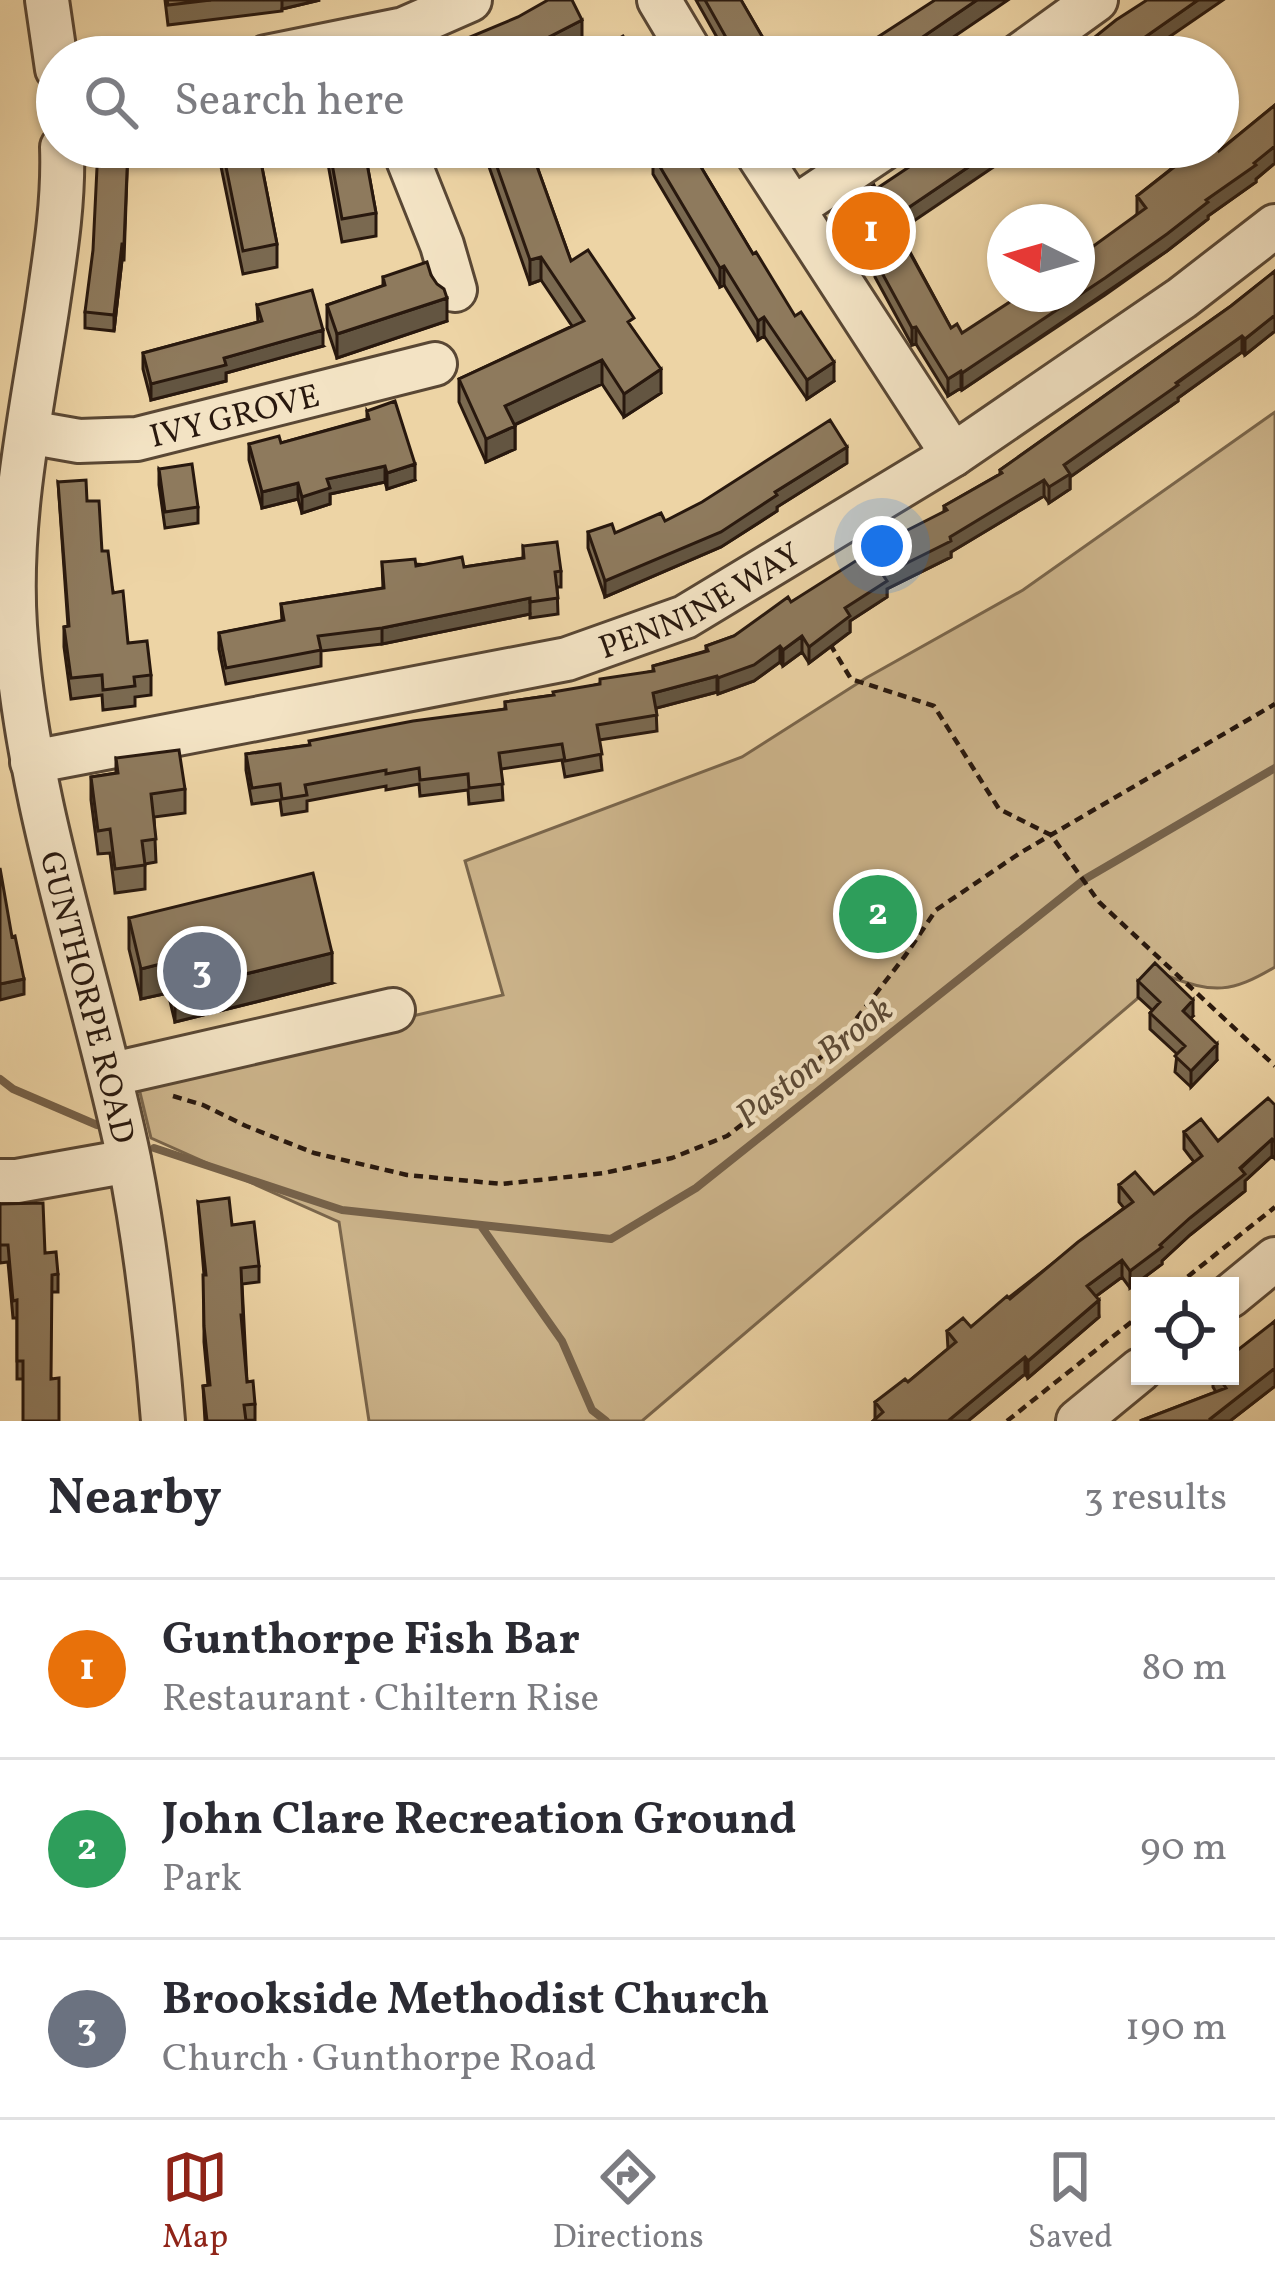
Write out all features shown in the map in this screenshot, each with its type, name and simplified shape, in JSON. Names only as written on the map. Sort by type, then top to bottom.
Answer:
[{"type":"street","points":[[47,0],[52,36]]},
{"type":"street","points":[[387,36],[470,0]]},
{"type":"street","points":[[659,0],[680,36]]},
{"type":"street","points":[[1046,36],[1096,0]]},
{"type":"street","name":"GUNTHORPE ROAD","points":[[61,168],[57,247],[16,521],[7,621],[32,762],[129,1161],[163,1421]]},
{"type":"street","points":[[411,168],[455,290]]},
{"type":"street","points":[[767,168],[953,455]]},
{"type":"street","points":[[794,208],[854,168]]},
{"type":"street","name":"PENNINE WAY","points":[[32,762],[567,659],[685,617],[953,455],[1182,298],[1275,226]]},
{"type":"street","name":"IVY GROVE","points":[[28,432],[80,441],[136,439],[435,364]]},
{"type":"street","points":[[140,1082],[393,1010]]},
{"type":"street","points":[[0,1181],[129,1161]]},
{"type":"street","points":[[1239,1289],[1275,1259]]},
{"type":"street","points":[[1078,1421],[1131,1377]]},
{"type":"path","points":[[827,639],[851,679],[934,706],[999,809],[1051,835],[1099,902],[1275,1066]]},
{"type":"path","points":[[140,1082],[314,1153],[406,1175],[502,1184],[604,1173],[672,1159],[727,1136],[785,1091],[843,1036],[936,910],[1020,853],[1275,704]]},
{"type":"path","points":[[1187,1277],[1275,1207]]},
{"type":"path","points":[[1006,1421],[1131,1322]]},
{"type":"shaded area","points":[[1275,412],[1275,967],[1222,988],[1165,975],[642,1421],[369,1421],[339,1222],[151,1138],[137,1080],[503,995],[465,861],[742,757],[866,678],[1023,590]]},
{"type":"building","points":[[167,0],[211,0],[168,5]]},
{"type":"building","points":[[548,0],[572,0],[582,20],[551,36],[472,36]]},
{"type":"building","points":[[705,0],[741,0],[762,36],[725,36]]},
{"type":"building","points":[[935,0],[977,0],[924,36],[879,36]]},
{"type":"building","points":[[1147,0],[1198,0],[1146,36],[1096,36]]},
{"type":"building","points":[[1275,105],[1275,146],[1256,165],[1095,285],[1095,245],[1146,208],[1137,196],[1173,168],[1239,168],[1239,135]]},
{"type":"building","points":[[97,168],[127,168],[124,244],[114,315],[85,312]]},
{"type":"building","points":[[226,168],[262,168],[277,244],[243,251]]},
{"type":"building","points":[[333,168],[368,168],[376,213],[342,219]]},
{"type":"building","points":[[497,168],[538,168],[571,261],[588,250],[634,318],[628,322],[661,369],[624,394],[602,360],[505,406],[515,426],[486,439],[459,379],[584,321],[541,257],[530,260]]},
{"type":"building","points":[[661,168],[702,168],[795,316],[801,312],[834,362],[807,380],[764,317],[758,321],[724,266],[720,268]]},
{"type":"building","points":[[908,168],[967,168],[893,218],[951,328],[957,324],[962,333],[994,312],[1054,312],[948,379],[916,327],[912,328],[845,205]]},
{"type":"building","points":[[427,262],[447,298],[337,334],[327,305],[385,285],[383,277]]},
{"type":"building","points":[[1275,271],[1275,315],[1064,465],[1070,474],[1049,487],[1044,480],[950,537],[951,541],[883,575],[887,581],[845,608],[850,616],[809,647],[802,636],[754,665],[653,693],[657,715],[597,725],[602,754],[565,761],[562,744],[499,753],[503,784],[469,788],[468,774],[420,780],[419,768],[305,785],[307,795],[282,799],[280,784],[252,788],[246,754],[413,721],[506,709],[505,702],[654,671],[653,666],[708,651],[706,646],[734,636],[788,597],[791,602],[892,538],[947,510],[944,506],[1002,473],[1000,470]]},
{"type":"building","points":[[312,290],[323,330],[224,358],[226,365],[151,384],[143,353],[262,321],[257,305]]},
{"type":"building","points":[[395,401],[415,464],[387,473],[385,466],[327,479],[330,488],[302,497],[298,483],[262,492],[249,444],[279,436],[281,443],[369,419],[367,411]]},
{"type":"building","points":[[830,420],[847,447],[721,532],[605,581],[588,532],[612,524],[615,533],[661,513],[665,521]]},
{"type":"building","points":[[192,464],[198,507],[165,512],[159,469]]},
{"type":"building","points":[[86,480],[87,501],[99,501],[102,551],[108,551],[113,593],[123,591],[128,643],[147,641],[151,675],[134,677],[135,686],[103,690],[102,675],[71,678],[64,627],[69,626],[58,482]]},
{"type":"building","points":[[557,542],[558,598],[530,602],[530,598],[318,636],[321,650],[226,668],[219,633],[284,620],[281,604],[384,588],[382,562],[415,559],[416,566],[462,557],[464,567],[524,558],[523,546]]},
{"type":"building","points":[[179,750],[185,789],[151,794],[156,839],[142,841],[145,865],[115,869],[110,829],[98,831],[91,777],[118,773],[116,758]]},
{"type":"building","points":[[0,868],[24,979],[0,984]]},
{"type":"building","points":[[313,873],[332,953],[175,991],[168,962],[141,969],[129,918]]},
{"type":"building","points":[[1155,963],[1193,1000],[1183,1011],[1217,1044],[1191,1071],[1175,1056],[1185,1046],[1150,1013],[1160,1002],[1138,981]]},
{"type":"building","points":[[1268,1098],[1275,1105],[1275,1142],[1272,1139],[1240,1168],[1245,1174],[1162,1247],[1130,1271],[1122,1260],[1087,1286],[1099,1300],[1028,1361],[1025,1357],[948,1421],[873,1421],[883,1412],[875,1402],[956,1342],[947,1331],[963,1318],[971,1327],[1133,1202],[1119,1185],[1135,1172],[1154,1194],[1202,1156],[1184,1132],[1201,1119],[1218,1141]]},
{"type":"building","points":[[229,1198],[232,1225],[254,1222],[259,1266],[241,1268],[241,1315],[247,1382],[253,1381],[255,1404],[244,1405],[246,1421],[207,1421],[203,1386],[210,1385],[204,1326],[206,1275],[198,1202]]},
{"type":"building","points":[[43,1203],[45,1253],[56,1252],[58,1274],[52,1275],[51,1379],[59,1378],[59,1421],[23,1421],[17,1300],[13,1301],[8,1245],[0,1245],[0,1204]]},
{"type":"building","points":[[1275,1321],[1275,1368],[1211,1421],[1140,1421],[1226,1388],[1224,1385],[1239,1385],[1239,1349]]},
{"type":"waterway","name":"Paston Brook","points":[[154,1148],[342,1210],[611,1239],[696,1188],[1085,879],[1275,768]]},
{"type":"waterway","points":[[0,1079],[97,1125]]},
{"type":"waterway","points":[[481,1226],[562,1341],[592,1410],[606,1421]]},
{"type":"place","name":"Gunthorpe Fish Bar","points":[[871,231]]},
{"type":"place","name":"John Clare Recreation Ground","points":[[878,914]]},
{"type":"place","name":"Brookside Methodist Church","points":[[202,971]]}]
